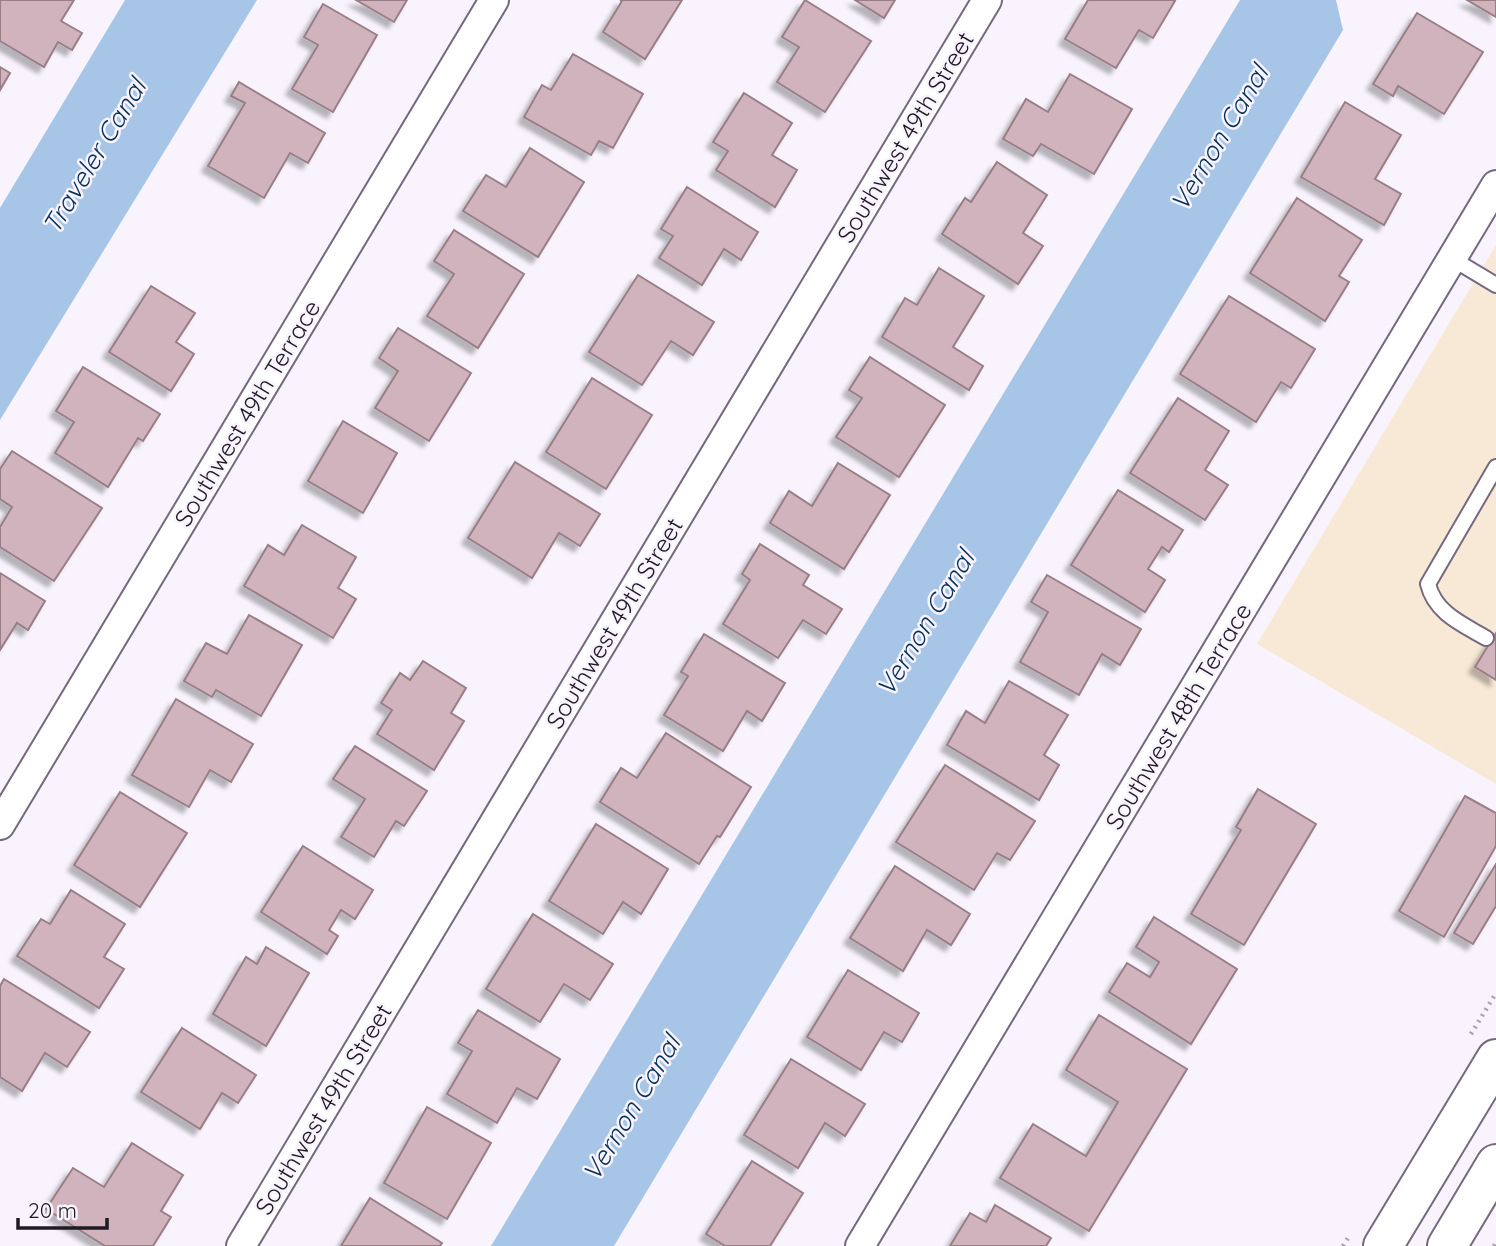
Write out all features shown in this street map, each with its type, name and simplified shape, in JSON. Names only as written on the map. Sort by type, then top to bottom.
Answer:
[{"type":"main road","points":[[1383,1246],[1496,1059]]},
{"type":"main road","points":[[1447,1246],[1496,1164]]},
{"type":"street","name":"Southwest 49th Terrace","points":[[0,825],[494,0]]},
{"type":"street","name":"Southwest 49th Street","points":[[241,1246],[987,0]]},
{"type":"street","name":"Southwest 48th Terrace","points":[[860,1246],[1496,185]]},
{"type":"lane","points":[[1451,258],[1496,285]]},
{"type":"lane","points":[[1486,638],[1447,615],[1431,597],[1428,584],[1496,467]]},
{"type":"shaded area","points":[[1496,245],[1496,784],[1257,644]]},
{"type":"water","name":"Traveler Canal","points":[[125,0],[257,0],[0,420],[0,208]]},
{"type":"water","name":"Vernon Canal","points":[[1240,0],[1336,0],[1343,30],[614,1246],[491,1246]]},
{"type":"building","points":[[0,0],[74,0],[61,21],[82,33],[72,50],[58,42],[44,67],[0,41]]},
{"type":"building","points":[[356,0],[407,0],[394,22]]},
{"type":"building","points":[[620,0],[682,0],[645,59],[603,32],[622,1]]},
{"type":"building","points":[[805,0],[871,41],[825,112],[777,82],[799,47],[782,37]]},
{"type":"building","points":[[855,0],[895,0],[884,18]]},
{"type":"building","points":[[1088,0],[1175,1],[1153,38],[1139,30],[1116,68],[1065,39]]},
{"type":"building","points":[[1467,0],[1496,0],[1496,17]]},
{"type":"building","points":[[323,4],[377,35],[333,112],[292,89],[318,45],[304,37]]},
{"type":"building","points":[[1417,13],[1483,52],[1444,114],[1398,86],[1393,96],[1373,84]]},
{"type":"building","points":[[573,54],[643,94],[613,148],[599,141],[591,155],[524,117],[542,85],[551,90]]},
{"type":"building","points":[[0,67],[10,73],[0,90]]},
{"type":"building","points":[[1070,74],[1132,109],[1094,174],[1041,144],[1033,156],[1003,139],[1026,99],[1048,112]]},
{"type":"building","points":[[239,82],[325,133],[308,163],[290,153],[264,198],[208,166],[245,103],[231,96]]},
{"type":"building","points":[[744,93],[792,123],[772,155],[797,170],[775,207],[716,170],[728,151],[713,142]]},
{"type":"building","points":[[1345,102],[1401,135],[1375,179],[1401,194],[1384,225],[1301,177]]},
{"type":"building","points":[[530,148],[584,182],[538,257],[463,211],[486,175],[506,187]]},
{"type":"building","points":[[997,162],[1047,195],[1023,233],[1043,246],[1018,284],[942,234],[965,198],[971,202]]},
{"type":"building","points":[[687,187],[758,232],[741,260],[724,249],[702,285],[659,258],[673,236],[661,229]]},
{"type":"building","points":[[1297,198],[1362,240],[1339,276],[1349,282],[1325,321],[1250,273]]},
{"type":"building","points":[[454,230],[524,274],[478,348],[427,316],[454,274],[434,261]]},
{"type":"building","points":[[939,268],[984,296],[953,347],[983,366],[969,390],[882,337],[905,298],[917,305]]},
{"type":"building","points":[[638,275],[714,322],[693,355],[671,341],[642,385],[589,352]]},
{"type":"building","points":[[151,286],[195,313],[176,342],[194,354],[171,391],[109,352]]},
{"type":"building","points":[[1229,296],[1315,349],[1291,388],[1281,382],[1256,422],[1180,374]]},
{"type":"building","points":[[398,328],[471,373],[429,441],[375,408],[398,371],[379,358]]},
{"type":"building","points":[[870,357],[945,405],[899,477],[836,437],[862,398],[849,390]]},
{"type":"building","points":[[83,367],[160,414],[143,441],[138,438],[108,487],[55,453],[74,422],[56,411]]},
{"type":"building","points":[[592,378],[652,415],[606,489],[546,452]]},
{"type":"building","points":[[1178,398],[1229,431],[1205,470],[1228,485],[1205,520],[1130,473]]},
{"type":"building","points":[[343,421],[397,453],[363,513],[308,481]]},
{"type":"building","points":[[12,451],[102,508],[54,581],[0,547],[0,527],[12,507],[0,499],[0,469]]},
{"type":"building","points":[[515,462],[600,514],[580,546],[559,533],[532,578],[468,538]]},
{"type":"building","points":[[838,463],[890,495],[844,569],[770,523],[789,491],[812,506]]},
{"type":"building","points":[[1118,490],[1183,530],[1169,552],[1162,547],[1148,569],[1165,580],[1145,612],[1071,565]]},
{"type":"building","points":[[302,525],[356,557],[338,588],[356,599],[333,638],[244,586],[268,545],[284,555]]},
{"type":"building","points":[[760,544],[809,575],[803,585],[842,609],[826,634],[803,620],[778,658],[723,624],[750,580],[742,574]]},
{"type":"building","points":[[0,573],[45,601],[28,630],[17,623],[0,650]]},
{"type":"building","points":[[1047,575],[1141,629],[1120,665],[1102,654],[1079,695],[1020,662],[1048,612],[1031,602]]},
{"type":"building","points":[[249,615],[302,645],[261,716],[216,690],[212,697],[184,681],[206,643],[227,654]]},
{"type":"building","points":[[1496,633],[1496,680],[1475,667]]},
{"type":"building","points":[[704,634],[785,683],[762,721],[747,711],[723,751],[664,715],[688,676],[681,672]]},
{"type":"building","points":[[423,661],[466,688],[451,713],[464,721],[434,770],[377,734],[392,710],[381,703],[400,673],[410,680]]},
{"type":"building","points":[[1009,681],[1068,715],[1044,755],[1059,765],[1039,800],[947,745],[966,711],[985,723]]},
{"type":"building","points":[[176,699],[253,744],[231,782],[210,770],[189,807],[132,775]]},
{"type":"building","points":[[666,733],[751,787],[720,837],[717,836],[699,864],[600,802],[621,768],[637,778]]},
{"type":"building","points":[[355,746],[427,791],[404,826],[396,821],[374,857],[341,837],[365,799],[333,779]]},
{"type":"building","points":[[945,765],[1035,821],[1010,860],[997,853],[974,890],[896,842]]},
{"type":"building","points":[[1258,789],[1316,824],[1244,945],[1191,914],[1241,830],[1236,827]]},
{"type":"building","points":[[120,792],[187,833],[140,907],[74,865]]},
{"type":"building","points":[[1465,796],[1496,813],[1496,846],[1444,937],[1399,911]]},
{"type":"building","points":[[596,824],[668,869],[641,914],[623,902],[603,934],[549,901]]},
{"type":"building","points":[[303,846],[373,890],[355,919],[341,910],[329,930],[338,936],[327,954],[261,912]]},
{"type":"building","points":[[1496,864],[1496,906],[1473,944],[1454,933]]},
{"type":"building","points":[[895,866],[970,914],[951,945],[927,930],[903,971],[850,938]]},
{"type":"building","points":[[71,890],[125,924],[104,957],[124,969],[99,1008],[17,956],[41,919],[50,924]]},
{"type":"building","points":[[533,914],[613,964],[590,1000],[564,984],[540,1022],[486,989]]},
{"type":"building","points":[[1154,917],[1237,969],[1191,1044],[1109,992],[1127,963],[1150,977],[1159,962],[1136,947]]},
{"type":"building","points":[[266,947],[309,973],[266,1046],[213,1014],[246,957],[257,964]]},
{"type":"building","points":[[848,970],[919,1013],[902,1042],[884,1032],[861,1070],[807,1037]]},
{"type":"building","points":[[4,979],[90,1032],[67,1067],[45,1053],[22,1091],[0,1077],[0,986]]},
{"type":"building","points":[[478,1010],[560,1059],[537,1099],[517,1088],[497,1123],[447,1094],[472,1051],[458,1043]]},
{"type":"building","points":[[1099,1015],[1187,1069],[1089,1231],[1000,1178],[1033,1124],[1086,1156],[1118,1102],[1066,1070]]},
{"type":"building","points":[[182,1028],[256,1075],[238,1103],[222,1093],[200,1129],[141,1092]]},
{"type":"building","points":[[791,1059],[865,1104],[845,1136],[825,1123],[798,1168],[744,1135]]},
{"type":"building","points":[[427,1107],[491,1143],[447,1219],[384,1183]]},
{"type":"building","points":[[132,1143],[183,1175],[161,1211],[171,1217],[153,1246],[105,1246],[46,1209],[73,1168],[104,1187]]},
{"type":"building","points":[[752,1161],[803,1193],[770,1246],[725,1246],[706,1234]]},
{"type":"building","points":[[370,1198],[442,1243],[440,1246],[341,1246]]},
{"type":"building","points":[[995,1205],[1051,1238],[1046,1246],[950,1246],[970,1213],[986,1222]]}]
